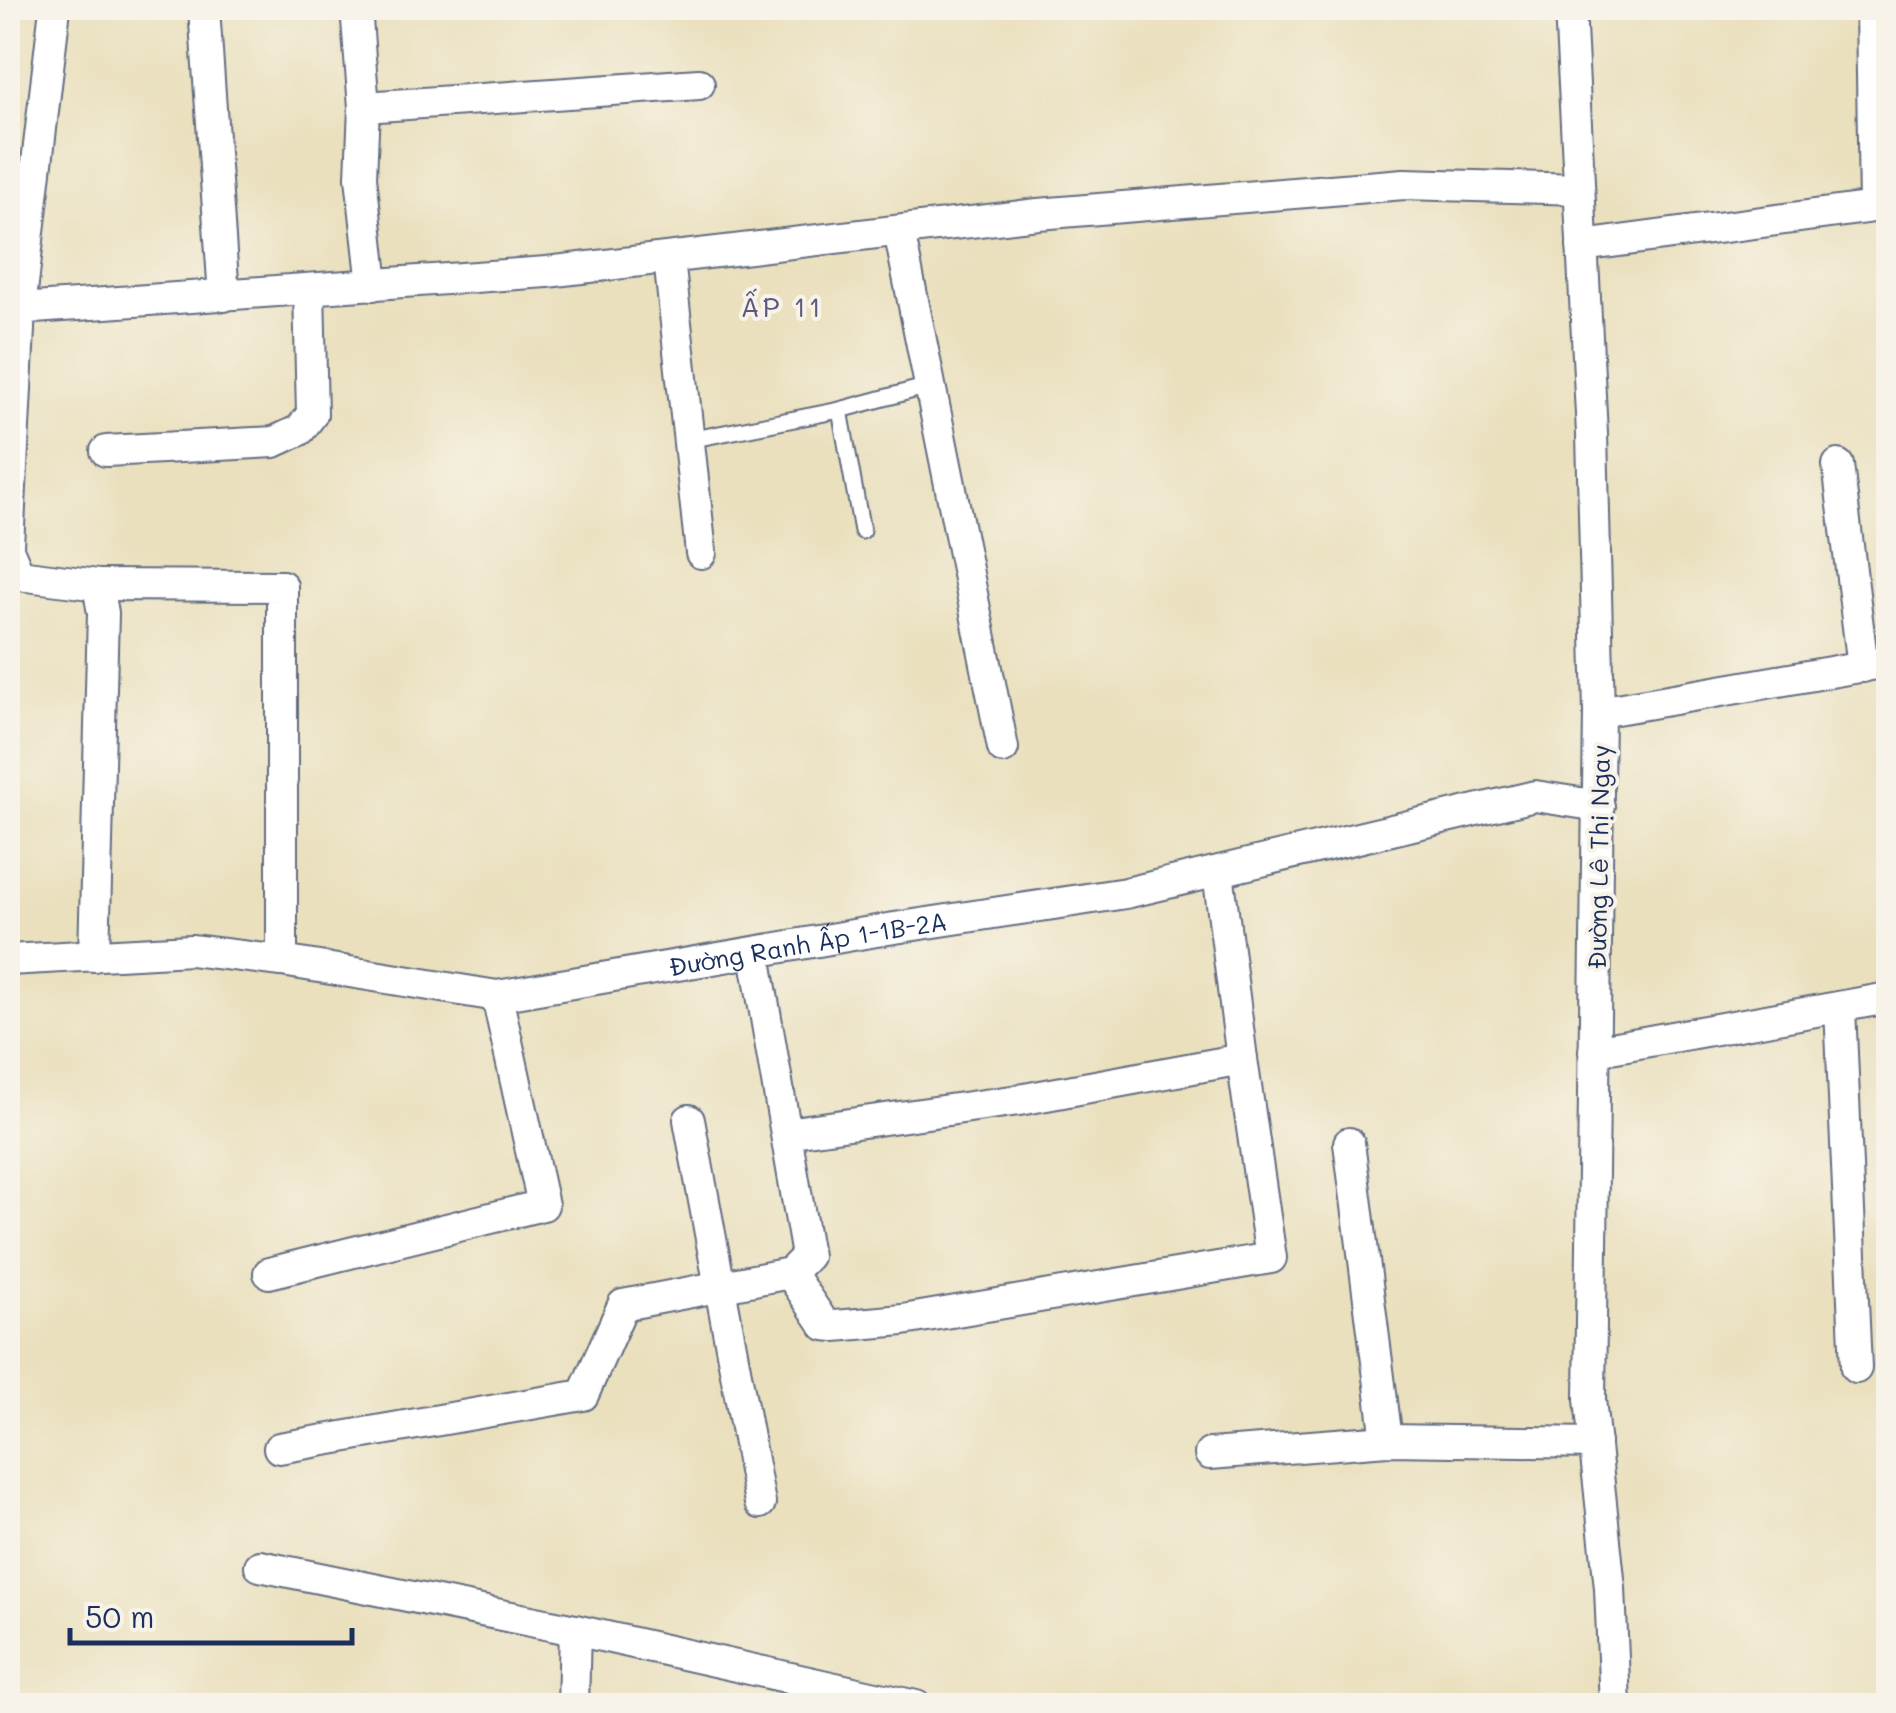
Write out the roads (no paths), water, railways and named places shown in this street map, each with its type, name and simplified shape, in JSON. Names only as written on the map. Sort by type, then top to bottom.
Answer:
[{"type":"street","points":[[54,8],[20,309],[8,547],[19,575],[98,585],[282,586],[282,961]]},
{"type":"street","points":[[204,8],[224,296]]},
{"type":"street","points":[[356,8],[364,107],[361,177],[373,285]]},
{"type":"street","name":"Đường Lê Thị Ngay","points":[[1570,8],[1592,434],[1600,712],[1590,1399],[1610,1588],[1615,1706]]},
{"type":"street","points":[[1582,246],[1881,208],[1871,8]]},
{"type":"street","points":[[364,107],[699,84]]},
{"type":"street","points":[[20,309],[669,260],[1038,214],[1404,184],[1579,188]]},
{"type":"street","points":[[900,231],[1003,748]]},
{"type":"street","points":[[669,260],[701,554]]},
{"type":"street","points":[[106,450],[274,442],[300,430],[312,414],[309,290]]},
{"type":"street","points":[[1600,712],[1876,664],[1838,465]]},
{"type":"street","points":[[94,956],[103,613],[98,585]]},
{"type":"street","name":"Đường Ranh Ấp 1-1B-2A","points":[[8,960],[191,950],[497,996],[1126,893],[1535,796],[1600,806]]},
{"type":"street","points":[[790,1273],[824,1325],[834,1326],[902,1320],[1271,1258],[1218,872]]},
{"type":"street","points":[[278,1448],[583,1395],[623,1305],[790,1273],[807,1256],[756,954]]},
{"type":"street","points":[[269,1273],[544,1206],[497,996]]},
{"type":"street","points":[[1594,1052],[1888,998]]},
{"type":"street","points":[[1840,1008],[1856,1368]]},
{"type":"street","points":[[786,1133],[1019,1100],[1242,1060]]},
{"type":"street","points":[[689,1120],[760,1502]]},
{"type":"street","points":[[1350,1143],[1387,1440]]},
{"type":"street","points":[[1210,1454],[1387,1440],[1595,1444]]},
{"type":"street","points":[[260,1566],[575,1630],[916,1706]]},
{"type":"street","points":[[573,1706],[575,1630]]},
{"type":"lane","points":[[689,440],[840,410],[932,384]]},
{"type":"lane","points":[[840,410],[862,531]]},
{"type":"district","name":"ẤP 11","points":[[782,306]]}]
